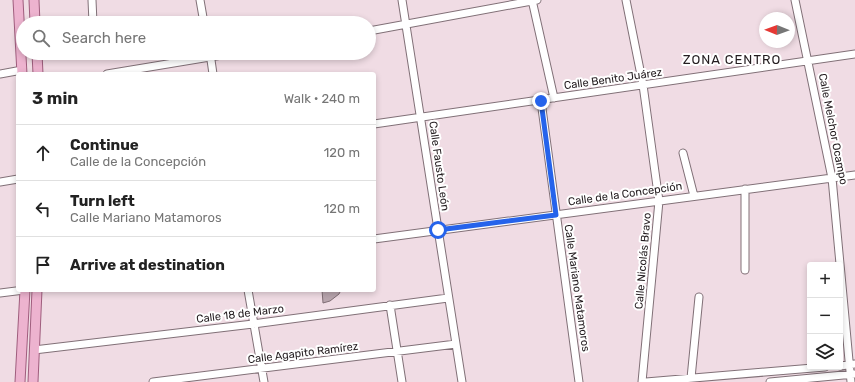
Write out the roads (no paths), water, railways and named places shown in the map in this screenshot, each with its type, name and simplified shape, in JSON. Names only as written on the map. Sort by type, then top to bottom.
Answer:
[{"type":"main road","points":[[18,0],[19,16]]},
{"type":"main road","points":[[34,0],[35,16]]},
{"type":"main road","points":[[21,60],[22,72]]},
{"type":"main road","points":[[37,60],[38,72]]},
{"type":"main road","points":[[20,382],[24,292]]},
{"type":"main road","points":[[33,382],[37,292]]},
{"type":"street","points":[[92,0],[93,16]]},
{"type":"street","points":[[200,0],[203,16]]},
{"type":"street","name":"Calle Fausto León","points":[[402,0],[462,382]]},
{"type":"street","points":[[376,30],[534,0],[554,98]]},
{"type":"street","name":"Calle Nicolás Bravo","points":[[626,0],[643,85],[659,201],[642,382]]},
{"type":"street","name":"Calle Melchor Ocampo","points":[[796,0],[832,178],[852,377]]},
{"type":"street","name":"Calle Benito Juárez","points":[[376,124],[541,101],[855,54]]},
{"type":"street","points":[[118,72],[184,60]]},
{"type":"street","points":[[212,60],[213,72]]},
{"type":"street","points":[[0,74],[16,73]]},
{"type":"street","name":"Calle Mariano Matamoros","points":[[541,101],[579,382]]},
{"type":"street","points":[[683,153],[694,196]]},
{"type":"street","name":"Calle de la Concepción","points":[[376,239],[855,176]]},
{"type":"street","points":[[0,182],[16,179]]},
{"type":"street","points":[[745,190],[745,270]]},
{"type":"street","points":[[0,293],[16,291]]},
{"type":"street","points":[[248,292],[264,382]]},
{"type":"street","points":[[691,378],[699,297]]},
{"type":"street","name":"Calle 18 de Marzo","points":[[34,350],[253,324],[448,298]]},
{"type":"street","points":[[390,305],[402,382]]},
{"type":"street","name":"Calle Agapito Ramírez","points":[[153,382],[456,344]]},
{"type":"street","points":[[646,382],[807,368]]},
{"type":"street","points":[[770,382],[852,377]]},
{"type":"district","name":"ZONA CENTRO","points":[[732,59]]}]
